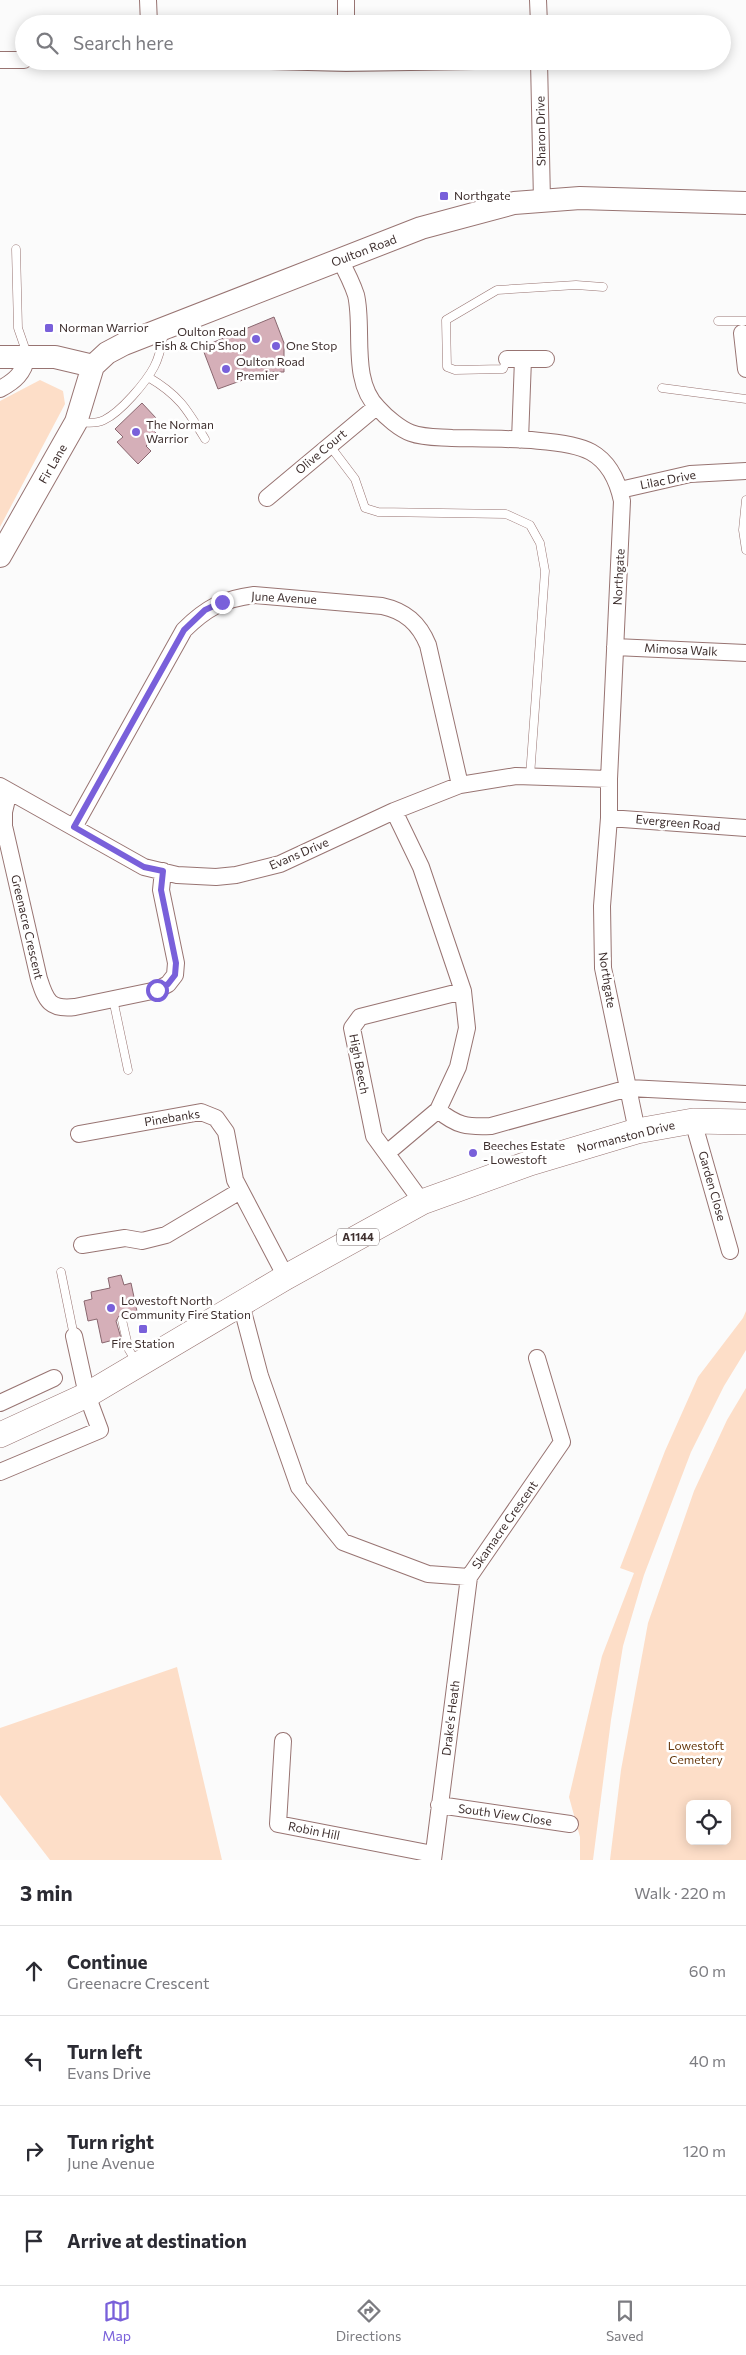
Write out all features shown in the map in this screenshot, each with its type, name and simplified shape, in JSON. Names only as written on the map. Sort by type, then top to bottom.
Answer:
[{"type":"main road","name":"Oulton Road","points":[[93,366],[106,353],[164,328],[421,228],[514,203],[580,198],[746,204]]},
{"type":"main road","points":[[0,357],[55,357],[93,366]]},
{"type":"main road","name":"Fir Lane","points":[[0,556],[76,422],[93,366]]},
{"type":"main road","name":"Normanston Drive","points":[[4,1425],[87,1395],[286,1277],[422,1202],[530,1162],[637,1131],[694,1121],[746,1122]]},
{"type":"street","points":[[148,0],[149,15]]},
{"type":"street","points":[[346,0],[346,15]]},
{"type":"street","points":[[538,0],[539,15]]},
{"type":"street","points":[[0,60],[15,60]]},
{"type":"street","name":"Sharon Drive","points":[[539,70],[542,200]]},
{"type":"street","name":"Northgate","points":[[340,260],[356,296],[363,377],[368,393],[376,407],[410,433],[427,437],[520,440],[578,446],[592,452],[604,462],[620,490],[622,501],[609,779],[609,818],[602,906],[603,968],[637,1131]]},
{"type":"street","points":[[744,327],[746,369]]},
{"type":"street","points":[[0,389],[14,382],[25,367],[27,356]]},
{"type":"street","points":[[520,440],[515,359],[546,359]]},
{"type":"street","name":"Olive Court","points":[[267,498],[376,407]]},
{"type":"street","name":"Lilac Drive","points":[[620,490],[690,474],[746,471]]},
{"type":"street","name":"June Avenue","points":[[74,827],[184,630],[205,610],[236,597],[254,595],[382,606],[395,609],[414,622],[423,633],[428,644],[460,785]]},
{"type":"street","name":"Mimosa Walk","points":[[616,647],[746,653]]},
{"type":"street","name":"Evans Drive","points":[[4,788],[144,867],[194,877],[216,877],[259,870],[280,864],[394,811],[460,785],[498,778],[530,776],[609,779]]},
{"type":"street","name":"Greenacre Crescent","points":[[4,788],[4,826],[43,993],[50,1004],[61,1009],[157,990],[168,984],[175,975],[176,963],[161,890],[163,871]]},
{"type":"street","points":[[387,1153],[438,1110],[458,1067],[467,1028],[463,991],[421,868],[394,811]]},
{"type":"street","name":"Evergreen Road","points":[[609,818],[746,828]]},
{"type":"street","name":"High Beech","points":[[422,1202],[374,1136],[352,1028],[360,1017],[463,991]]},
{"type":"street","points":[[438,1110],[453,1122],[470,1127],[492,1126],[629,1088],[746,1094]]},
{"type":"street","name":"Pinebanks","points":[[79,1134],[201,1112],[209,1114],[222,1124],[226,1132],[235,1180],[286,1277]]},
{"type":"street","name":"Garden Close","points":[[694,1121],[730,1251]]},
{"type":"street","points":[[82,1245],[125,1238],[142,1241],[166,1235],[240,1191]]},
{"type":"street","name":"Skamacre Crescent","points":[[241,1304],[260,1376],[299,1487],[343,1542],[428,1574],[469,1577],[562,1442],[537,1358]]},
{"type":"street","points":[[0,1472],[97,1433],[100,1430],[87,1395],[74,1336]]},
{"type":"street","points":[[0,1404],[54,1378]]},
{"type":"street","name":"Drake's Heath","points":[[433,1857],[469,1577]]},
{"type":"street","name":"Robin Hill","points":[[283,1741],[278,1824],[433,1857]]},
{"type":"street","name":"South View Close","points":[[439,1805],[570,1824]]},
{"type":"lane","points":[[16,249],[18,328],[27,356]]},
{"type":"lane","points":[[515,359],[503,369],[456,370],[447,367],[446,320],[497,290],[576,285],[603,287]]},
{"type":"lane","points":[[718,321],[744,327]]},
{"type":"lane","points":[[76,422],[91,423],[104,420],[117,411],[148,377],[155,366],[161,349],[164,328]]},
{"type":"lane","points":[[148,377],[168,389],[178,398],[205,439]]},
{"type":"lane","points":[[662,388],[746,399]]},
{"type":"lane","points":[[330,446],[355,479],[364,508],[378,512],[506,514],[530,525],[540,543],[545,571],[530,776]]},
{"type":"lane","points":[[746,500],[743,530],[746,550]]},
{"type":"lane","points":[[113,999],[128,1070]]},
{"type":"lane","points":[[61,1272],[74,1336]]},
{"type":"lane","points":[[122,1320],[129,1350],[138,1365]]},
{"type":"green space","points":[[40,380],[63,391],[65,404],[0,527],[0,401]]},
{"type":"green space","points":[[746,1311],[746,1350],[724,1386],[691,1452],[644,1575],[623,1646],[611,1720],[593,1860],[580,1860],[580,1837],[569,1797],[602,1656],[634,1573],[620,1568],[665,1451],[698,1377],[743,1318]]},
{"type":"green space","name":"Lowestoft Cemetery","points":[[746,1388],[746,1860],[610,1860],[621,1770],[648,1623],[694,1491],[727,1420]]},
{"type":"green space","points":[[177,1667],[222,1860],[50,1860],[0,1795],[0,1728]]},
{"type":"building","points":[[274,317],[284,343],[284,372],[265,372],[218,389],[202,347]]},
{"type":"building","name":"The Norman Warrior","points":[[142,403],[156,418],[148,425],[158,435],[146,446],[151,451],[138,464],[117,442],[123,437],[115,429]]},
{"type":"building","name":"Lowestoft North Community Fire Station","points":[[121,1275],[124,1285],[131,1283],[138,1316],[127,1319],[124,1315],[119,1316],[116,1321],[121,1338],[102,1343],[97,1319],[88,1321],[84,1301],[92,1299],[91,1292],[110,1288],[108,1278]]},
{"type":"place","name":"Northgate","points":[[444,196]]},
{"type":"place","name":"Norman Warrior","points":[[49,328]]},
{"type":"place","name":"Oulton Road Fish & Chip Shop","points":[[256,339]]},
{"type":"place","name":"One Stop","points":[[276,346]]},
{"type":"place","name":"Oulton Road Premier","points":[[226,369]]},
{"type":"place","name":"The Norman Warrior","points":[[136,432]]},
{"type":"place","name":"Beeches Estate - Lowestoft","points":[[473,1153]]},
{"type":"place","name":"Lowestoft North Community Fire Station","points":[[111,1308]]},
{"type":"place","name":"Fire Station","points":[[143,1329]]},
{"type":"route","points":[[157,990],[168,984],[175,975],[176,963],[161,890],[163,871],[144,867],[74,827],[184,630],[205,610],[222,602]]}]
